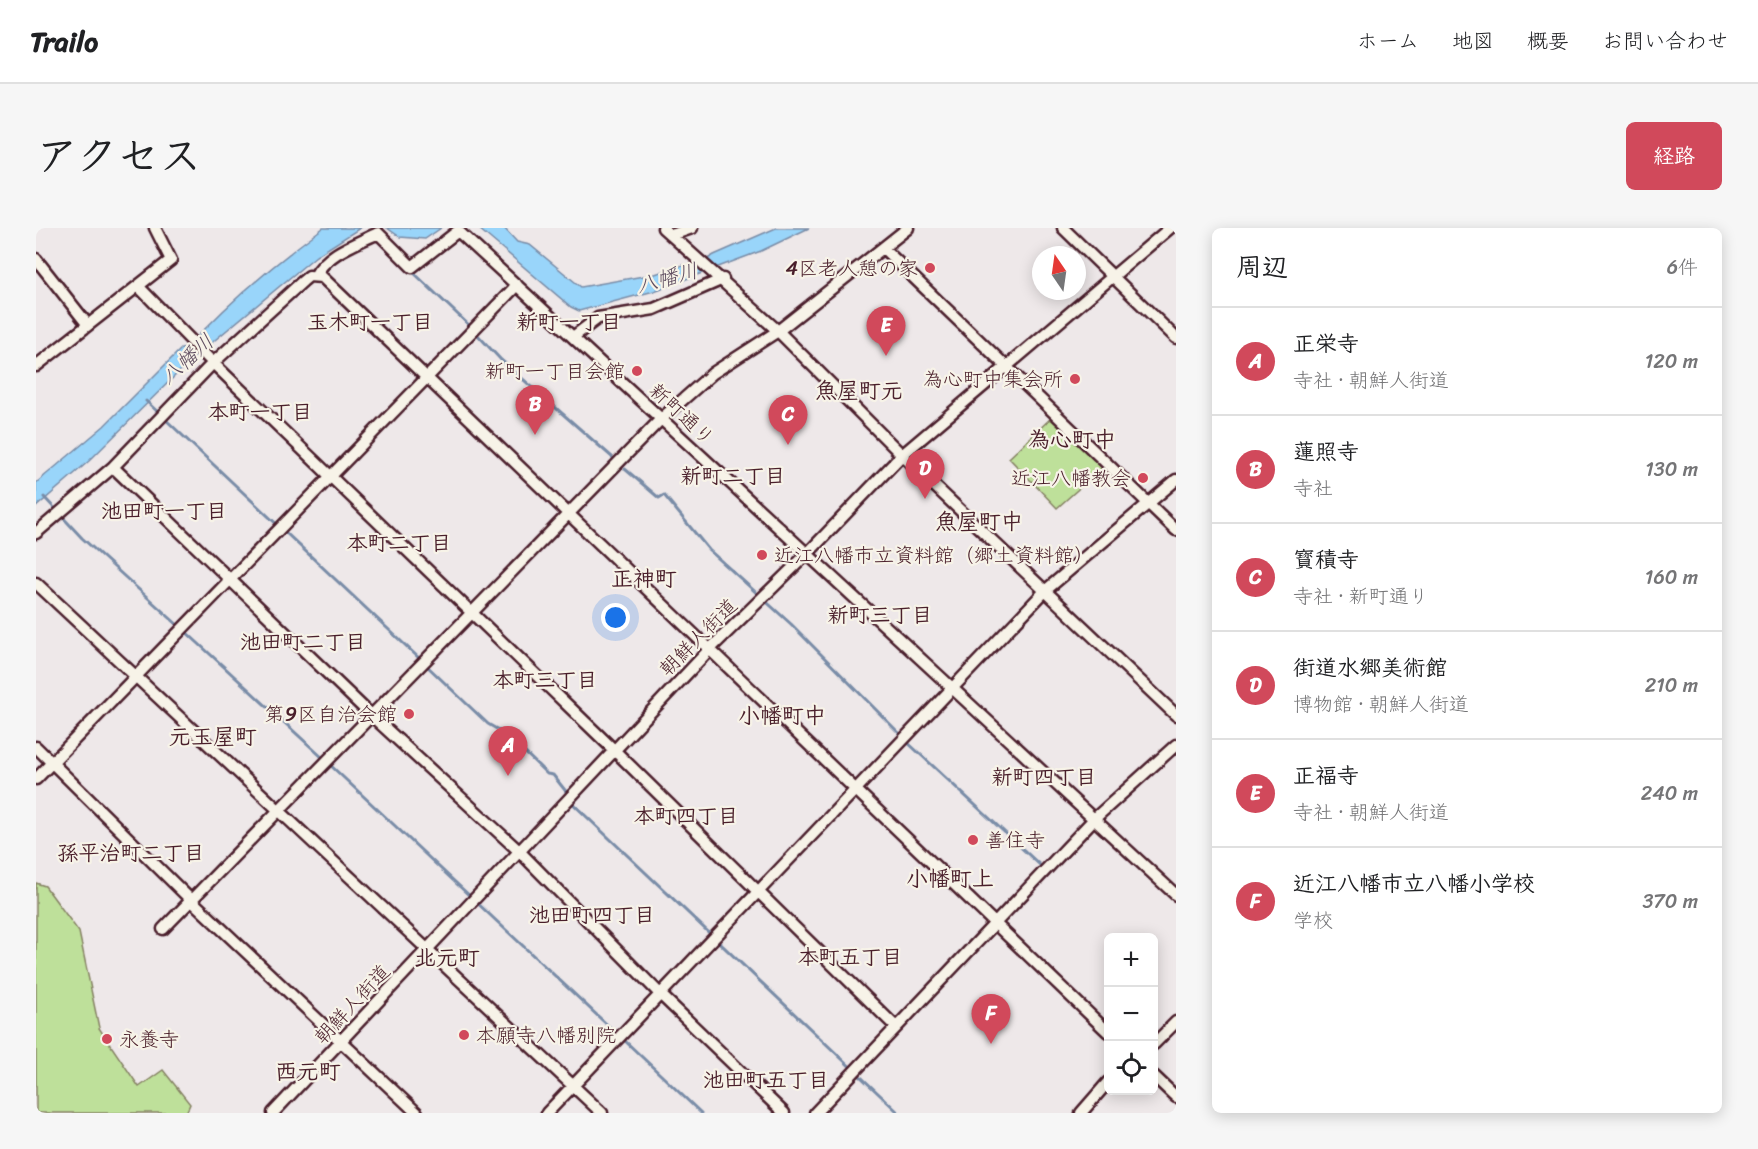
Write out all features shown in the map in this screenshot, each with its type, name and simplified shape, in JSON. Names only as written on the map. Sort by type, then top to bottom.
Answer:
[{"type":"street","points":[[36,366],[171,260],[155,228]]},
{"type":"street","points":[[668,231],[692,228]]},
{"type":"street","points":[[163,929],[661,418],[713,373],[778,331],[908,228]]},
{"type":"street","points":[[1063,228],[1176,338]]},
{"type":"street","name":"朝鮮人街道","points":[[273,1113],[614,750],[902,455],[1170,228]]},
{"type":"street","name":"新町通り","points":[[315,276],[321,265],[346,248],[378,233],[412,267],[458,231],[1176,895]]},
{"type":"street","points":[[668,231],[778,331],[902,455],[1176,715]]},
{"type":"street","points":[[883,248],[1176,530]]},
{"type":"street","points":[[37,262],[88,325]]},
{"type":"street","points":[[36,533],[113,467],[213,363],[303,281],[315,276],[322,277],[1104,1028]]},
{"type":"street","points":[[573,337],[598,318],[654,309],[719,276]]},
{"type":"street","points":[[36,778],[517,285]]},
{"type":"street","points":[[138,286],[213,363],[897,1027]]},
{"type":"street","points":[[113,467],[372,716],[519,851],[660,994],[784,1113]]},
{"type":"street","points":[[547,1113],[1046,590],[1176,480]]},
{"type":"street","points":[[36,583],[602,1113]]},
{"type":"street","points":[[815,1113],[1094,819],[1176,745]]},
{"type":"street","points":[[36,747],[192,901],[417,1113]]},
{"type":"street","points":[[1157,1041],[1176,1022]]},
{"type":"street","points":[[1158,1080],[1176,1097]]},
{"type":"street","points":[[1081,1113],[1104,1087]]},
{"type":"green space","points":[[1052,417],[1104,466],[1057,508],[1009,458]]},
{"type":"green space","points":[[36,883],[45,886],[79,932],[99,1028],[139,1087],[163,1070],[190,1104],[186,1113],[36,1113]]},
{"type":"water","name":"八幡川","points":[[323,228],[360,228],[316,256],[191,360],[89,461],[36,507],[36,483],[104,426],[181,349],[187,348],[252,285]]},
{"type":"water","points":[[387,228],[441,228],[425,239],[400,237]]},
{"type":"water","name":"八幡川","points":[[478,228],[504,228],[517,242],[530,245],[581,287],[655,274],[683,265],[694,267],[714,255],[776,228],[809,228],[761,251],[654,291],[579,311],[571,307]]},
{"type":"waterway","points":[[414,273],[472,328]]},
{"type":"waterway","points":[[476,333],[501,360],[612,457]]},
{"type":"waterway","points":[[146,401],[159,413]]},
{"type":"waterway","points":[[164,418],[421,660]]},
{"type":"waterway","points":[[625,469],[659,498],[664,495],[709,550],[791,624],[902,736]]},
{"type":"waterway","points":[[44,497],[82,538],[180,627]]},
{"type":"waterway","points":[[185,631],[324,759]]},
{"type":"waterway","points":[[426,665],[488,724],[507,735],[547,774],[553,775],[568,794]]},
{"type":"waterway","points":[[906,741],[1041,866]]},
{"type":"waterway","points":[[328,763],[617,1034]]},
{"type":"waterway","points":[[569,800],[899,1113]]},
{"type":"waterway","points":[[622,1038],[701,1113]]},
{"type":"place","name":"4区老人憩の家","points":[[930,268]]},
{"type":"place","name":"正福寺","points":[[886,356]]},
{"type":"place","name":"新町一丁目会館","points":[[637,371]]},
{"type":"place","name":"為心町中集会所","points":[[1075,379]]},
{"type":"place","name":"蓮照寺","points":[[535,435]]},
{"type":"place","name":"寳積寺","points":[[788,445]]},
{"type":"place","name":"近江八幡教会","points":[[1143,478]]},
{"type":"place","name":"街道水郷美術館","points":[[925,499]]},
{"type":"place","name":"近江八幡市立資料館（郷土資料館）","points":[[762,555]]},
{"type":"place","name":"第9区自治会館","points":[[409,714]]},
{"type":"place","name":"正栄寺","points":[[508,776]]},
{"type":"place","name":"善住寺","points":[[973,840]]},
{"type":"place","name":"本願寺八幡別院","points":[[464,1035]]},
{"type":"place","name":"永養寺","points":[[107,1039]]},
{"type":"place","name":"近江八幡市立八幡小学校","points":[[991,1044]]},
{"type":"district","name":"玉木町一丁目","points":[[370,322]]},
{"type":"district","name":"新町一丁目","points":[[569,322]]},
{"type":"district","name":"魚屋町元","points":[[859,390]]},
{"type":"district","name":"本町一丁目","points":[[260,412]]},
{"type":"district","name":"為心町中","points":[[1072,439]]},
{"type":"district","name":"新町二丁目","points":[[733,476]]},
{"type":"district","name":"池田町一丁目","points":[[164,511]]},
{"type":"district","name":"魚屋町中","points":[[979,521]]},
{"type":"district","name":"本町二丁目","points":[[399,543]]},
{"type":"district","name":"正神町","points":[[644,578]]},
{"type":"district","name":"新町三丁目","points":[[880,615]]},
{"type":"district","name":"池田町二丁目","points":[[303,642]]},
{"type":"district","name":"本町三丁目","points":[[545,680]]},
{"type":"district","name":"小幡町中","points":[[782,715]]},
{"type":"district","name":"元玉屋町","points":[[213,736]]},
{"type":"district","name":"新町四丁目","points":[[1044,777]]},
{"type":"district","name":"本町四丁目","points":[[686,816]]},
{"type":"district","name":"孫平治町二丁目","points":[[131,853]]},
{"type":"district","name":"小幡町上","points":[[950,878]]},
{"type":"district","name":"池田町四丁目","points":[[592,915]]},
{"type":"district","name":"北元町","points":[[447,957]]},
{"type":"district","name":"本町五丁目","points":[[850,957]]},
{"type":"district","name":"西元町","points":[[308,1071]]},
{"type":"district","name":"池田町五丁目","points":[[766,1080]]}]
